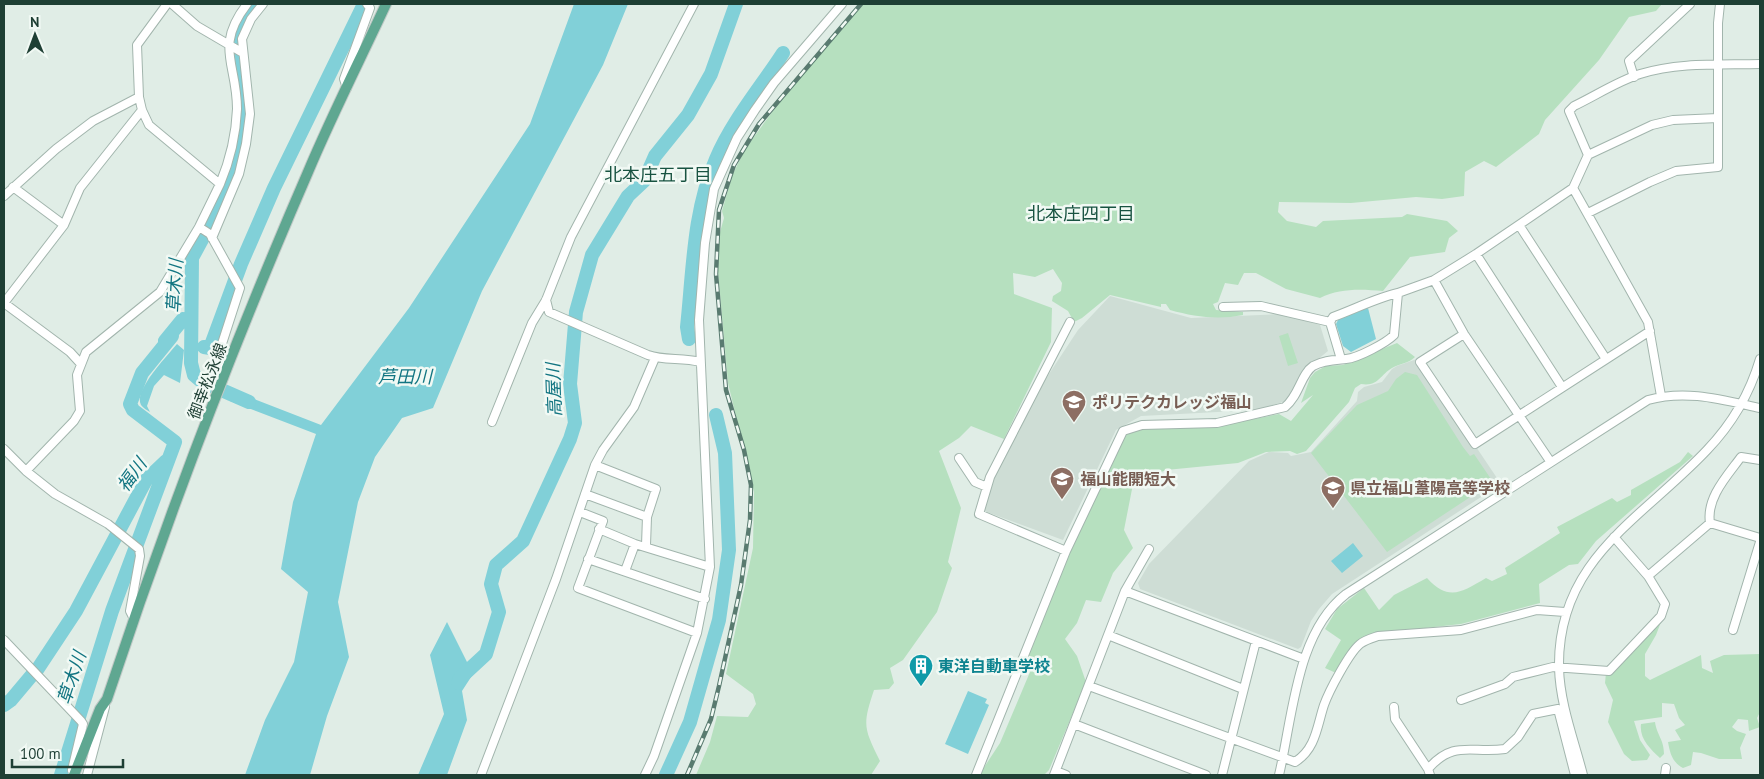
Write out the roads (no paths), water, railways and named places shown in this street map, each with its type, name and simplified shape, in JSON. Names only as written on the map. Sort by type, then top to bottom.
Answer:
[{"type":"main road","name":"御幸松永線","points":[[73,775],[100,709],[107,699],[134,619],[223,377],[308,171],[386,4]]},
{"type":"street","points":[[167,4],[137,45],[139,97],[142,110],[149,126],[220,184]]},
{"type":"street","points":[[172,4],[197,26],[241,52]]},
{"type":"street","points":[[211,236],[238,174],[240,143],[229,45],[234,23],[247,4]]},
{"type":"street","points":[[26,471],[74,421],[80,412],[77,375],[86,352],[97,341],[160,292],[201,227],[240,143],[250,114],[241,52],[242,39],[246,28],[264,4]]},
{"type":"street","points":[[348,88],[344,79],[370,8],[367,4]]},
{"type":"street","points":[[492,422],[532,323],[546,300],[572,237],[694,4]]},
{"type":"street","points":[[645,775],[654,756],[697,634],[710,567],[700,362],[700,320],[705,243],[714,189],[737,138],[755,110],[774,83],[842,4]]},
{"type":"street","points":[[1634,77],[1629,61],[1690,4]]},
{"type":"street","points":[[1588,213],[1676,171],[1690,168],[1718,167],[1720,4]]},
{"type":"street","points":[[1588,155],[1569,111],[1574,106],[1634,77],[1669,68],[1760,64]]},
{"type":"street","points":[[4,196],[56,149],[92,121],[139,97]]},
{"type":"street","points":[[81,364],[70,352],[4,303],[64,225],[80,188],[142,110]]},
{"type":"street","points":[[1341,359],[1330,322],[1333,316],[1362,307],[1378,297],[1398,293],[1434,280],[1476,254],[1573,188],[1588,155],[1652,125],[1673,120],[1718,118]]},
{"type":"street","points":[[13,187],[64,225]]},
{"type":"street","points":[[1573,188],[1648,322],[1661,396]]},
{"type":"street","points":[[1519,226],[1606,360]]},
{"type":"street","points":[[201,227],[211,236],[240,288],[219,353],[223,377]]},
{"type":"street","points":[[1476,254],[1562,387]]},
{"type":"street","points":[[1434,280],[1464,334],[1550,461]]},
{"type":"street","points":[[976,775],[1066,551],[1123,432],[1142,425],[1217,423],[1285,407],[1294,400],[1312,367],[1326,361],[1348,359],[1388,341],[1394,335],[1398,293]]},
{"type":"street","points":[[546,300],[549,312],[651,357],[690,359],[700,362]]},
{"type":"street","points":[[1223,307],[1261,306],[1330,322]]},
{"type":"street","points":[[1066,551],[979,514],[990,477],[1070,322]]},
{"type":"street","points":[[1464,334],[1420,362],[1475,444],[1650,331]]},
{"type":"street","points":[[481,775],[580,512],[595,465],[603,450],[634,408],[651,357]]},
{"type":"street","points":[[1583,775],[1562,694],[1559,668],[1565,612],[1574,590],[1598,553],[1707,450],[1741,405],[1760,359]]},
{"type":"street","points":[[1280,775],[1304,659],[1312,636],[1333,604],[1631,409],[1661,396],[1690,394],[1760,408]]},
{"type":"street","points":[[4,449],[26,471],[55,494],[119,533],[137,548],[140,556],[130,612],[134,619]]},
{"type":"street","points":[[1710,522],[1708,512],[1715,495],[1741,457],[1760,460]]},
{"type":"street","points":[[959,458],[975,482],[987,487]]},
{"type":"street","points":[[595,465],[656,489],[647,517],[646,545]]},
{"type":"street","points":[[585,494],[647,517]]},
{"type":"street","points":[[580,512],[603,521],[578,588],[697,634]]},
{"type":"street","points":[[1648,576],[1710,522]]},
{"type":"street","points":[[1710,522],[1760,538]]},
{"type":"street","points":[[599,529],[635,544],[646,545],[710,567]]},
{"type":"street","points":[[1461,700],[1505,684],[1513,677],[1559,668],[1609,670],[1661,616],[1665,604],[1648,576],[1614,537]]},
{"type":"street","points":[[1733,630],[1760,542]]},
{"type":"street","points":[[625,571],[635,544]]},
{"type":"street","points":[[1066,775],[1055,773],[1125,590],[1149,549]]},
{"type":"street","points":[[588,559],[705,599]]},
{"type":"street","points":[[1125,590],[1304,659]]},
{"type":"street","points":[[1089,686],[1295,762],[1304,757],[1310,749],[1320,725],[1324,704],[1352,654],[1368,640],[1378,636],[1461,630],[1537,610],[1565,612]]},
{"type":"street","points":[[1108,636],[1243,689]]},
{"type":"street","points":[[4,640],[83,724],[73,775]]},
{"type":"street","points":[[1222,775],[1256,641]]},
{"type":"street","points":[[87,775],[107,699]]},
{"type":"street","points":[[1394,707],[1395,719],[1429,772],[1439,756],[1450,751],[1505,749],[1518,736],[1533,714],[1558,709],[1575,775]]},
{"type":"street","points":[[1074,724],[1206,775]]},
{"type":"water","name":"芦田川","points":[[574,4],[628,4],[603,65],[482,291],[433,408],[402,418],[375,457],[358,502],[338,602],[349,657],[327,716],[310,775],[245,775],[265,720],[294,662],[308,592],[281,569],[293,502],[316,434],[230,401],[233,391],[321,425],[409,308],[530,124]]},
{"type":"water","points":[[1368,308],[1376,339],[1351,352],[1343,346],[1336,324],[1340,316]]},
{"type":"water","points":[[177,344],[184,350],[180,383],[164,375],[154,386],[147,406],[150,412],[141,405],[142,391],[153,373]]},
{"type":"water","points":[[1353,543],[1363,556],[1342,573],[1331,561]]},
{"type":"water","points":[[447,622],[473,674],[462,691],[467,720],[447,775],[418,775],[444,714],[430,655]]},
{"type":"water","points":[[968,691],[987,699],[985,703],[989,705],[968,754],[945,744]]},
{"type":"waterway","name":"草木川","points":[[249,402],[201,381],[194,375],[191,363],[192,258],[219,208],[236,159],[243,111],[236,41],[240,29],[255,4]]},
{"type":"waterway","points":[[204,347],[210,348],[241,264],[274,188],[364,4]]},
{"type":"waterway","name":"高屋川","points":[[458,683],[460,678],[486,654],[499,612],[491,584],[496,565],[523,541],[570,439],[575,423],[570,384],[576,312],[592,255],[628,196],[644,181],[655,156],[688,115],[711,74],[736,4]]},
{"type":"waterway","points":[[689,339],[687,327],[695,242],[708,179],[730,131],[783,53]]},
{"type":"waterway","name":"福川","points":[[165,341],[183,319]]},
{"type":"waterway","name":"草木川","points":[[61,775],[112,611],[175,442],[133,410],[130,404],[142,373],[172,336]]},
{"type":"waterway","points":[[666,775],[690,722],[719,620],[729,550],[725,453],[716,415]]},
{"type":"waterway","name":"福川","points":[[37,670],[76,611],[146,480],[166,461]]},
{"type":"waterway","name":"福川","points":[[4,705],[11,700],[32,675]]},
{"type":"railway","points":[[687,775],[711,719],[741,585],[750,520],[751,485],[744,450],[726,390],[716,274],[719,210],[734,165],[759,124],[861,4]]},
{"type":"place","name":"ポリテクカレッジ福山","points":[[1074,423]]},
{"type":"place","name":"福山能開短大","points":[[1062,500]]},
{"type":"place","name":"県立福山葦陽高等学校","points":[[1333,509]]},
{"type":"place","name":"東洋自動車学校","points":[[921,687]]},
{"type":"district","name":"北本庄五丁目","points":[[658,175]]},
{"type":"district","name":"北本庄四丁目","points":[[1081,214]]}]
